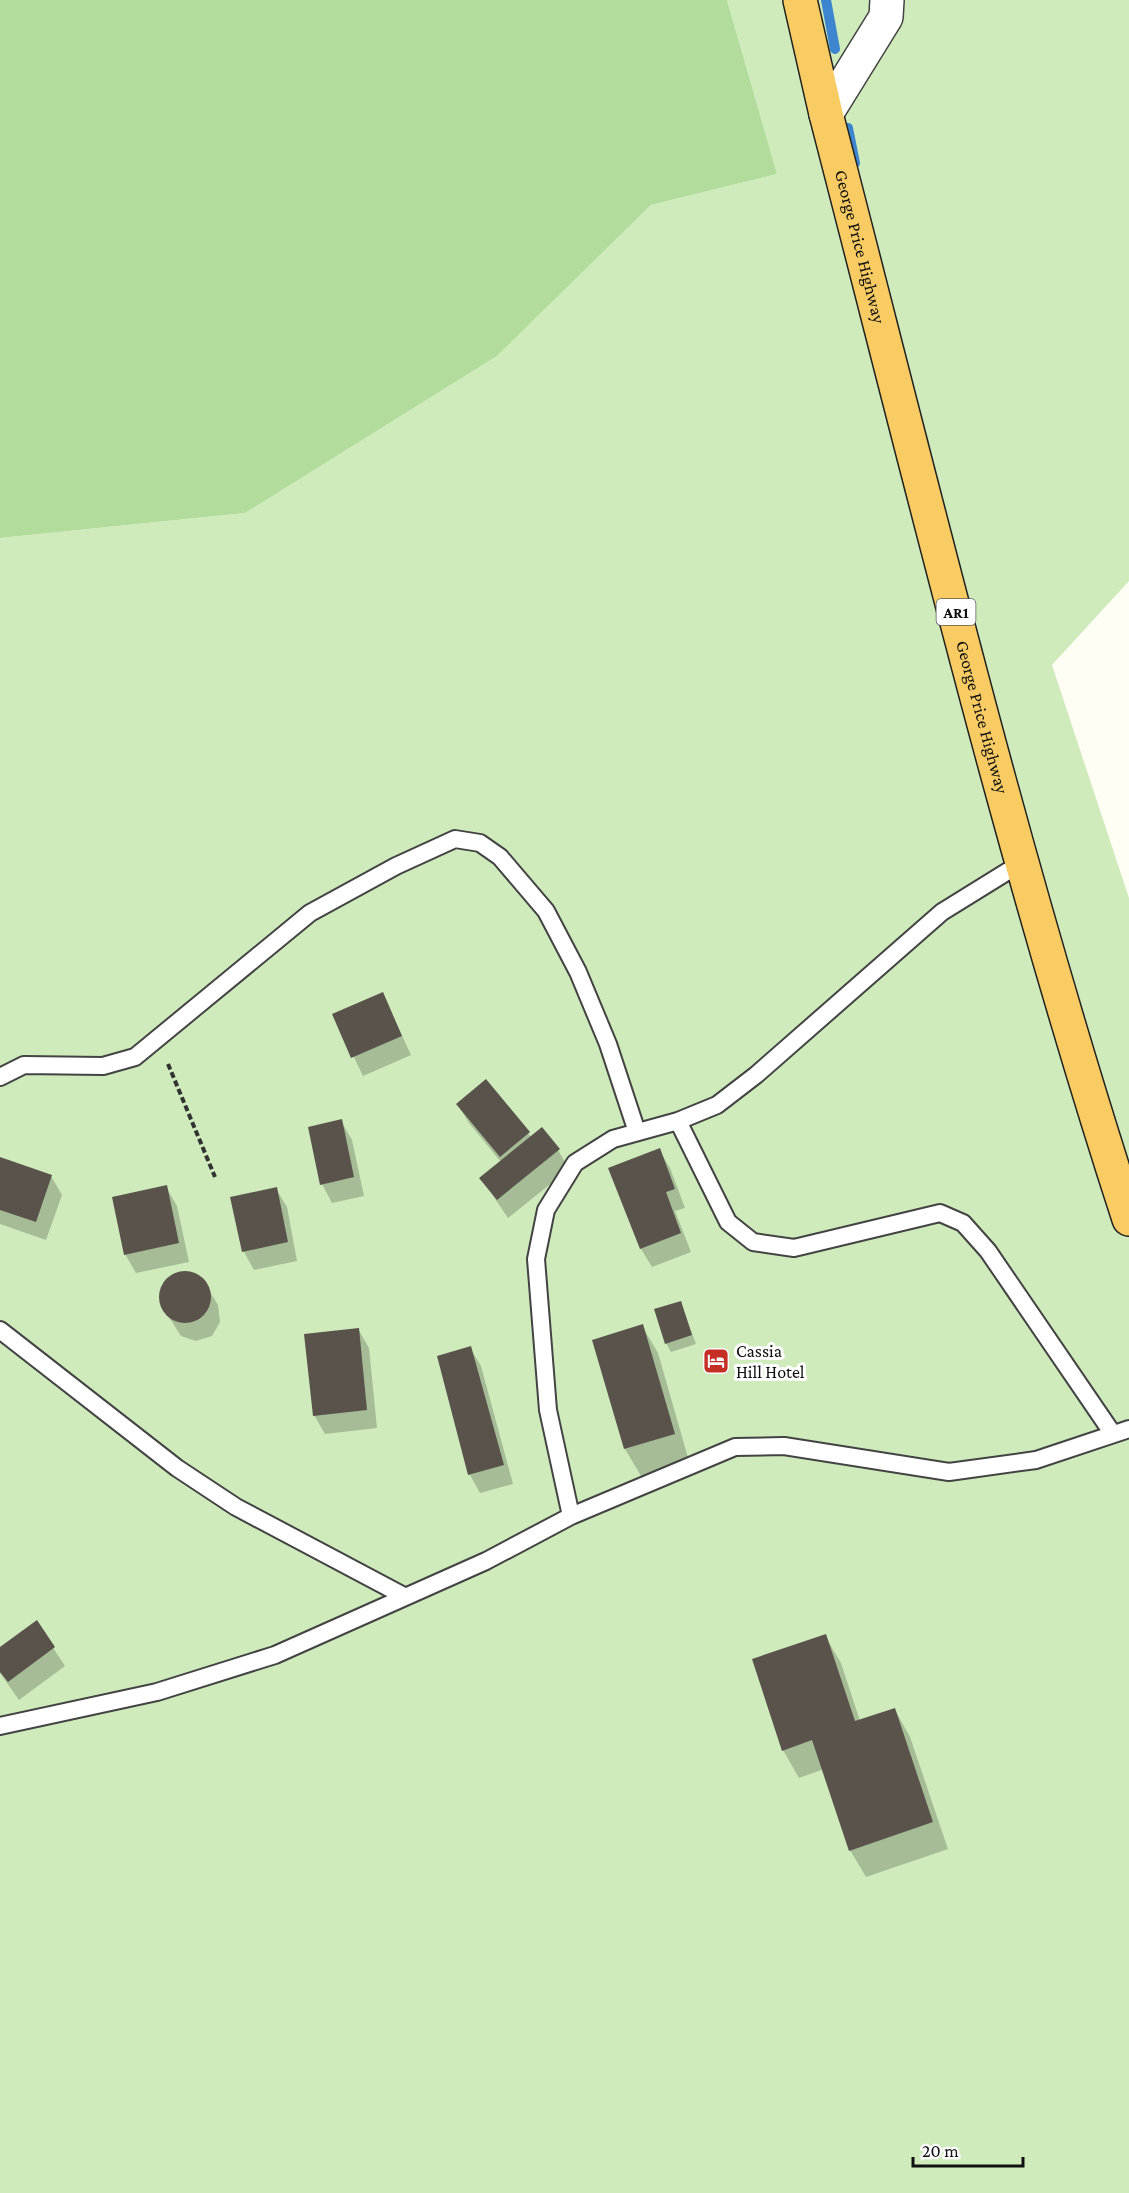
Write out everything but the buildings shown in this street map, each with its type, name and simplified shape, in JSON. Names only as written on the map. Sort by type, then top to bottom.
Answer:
[{"type":"highway","name":"George Price Highway","points":[[800,0],[826,114],[1021,863],[1081,1071],[1129,1219]]},
{"type":"street","points":[[826,114],[886,16],[887,0]]},
{"type":"lane","points":[[0,1077],[24,1065],[103,1066],[135,1057],[310,914],[396,866],[454,839],[480,843],[500,857],[551,921],[578,972],[608,1044],[637,1132]]},
{"type":"lane","points":[[571,1516],[548,1410],[536,1259],[546,1210],[574,1163],[613,1139],[678,1120],[717,1105],[756,1075],[942,912],[1021,863]]},
{"type":"lane","points":[[0,1726],[157,1692],[265,1658],[486,1560],[571,1516],[735,1447],[784,1446],[949,1472],[1036,1460],[1121,1432],[988,1251],[963,1223],[940,1213],[794,1248],[753,1242],[728,1222],[678,1120]]},
{"type":"lane","points":[[0,1330],[177,1468],[236,1507],[404,1596]]},
{"type":"path","points":[[158,1040],[215,1177]]},
{"type":"green space","points":[[0,0],[727,0],[777,174],[651,205],[497,356],[245,513],[0,538]]},
{"type":"green space","points":[[727,0],[1129,0],[1129,581],[1052,665],[1129,898],[1129,2193],[0,2193],[0,538],[245,513],[497,356],[651,205],[777,174]]},
{"type":"waterway","points":[[826,0],[835,49]]},
{"type":"waterway","points":[[848,128],[855,163]]},
{"type":"place","name":"Cassia Hill Hotel","points":[[716,1361]]}]
